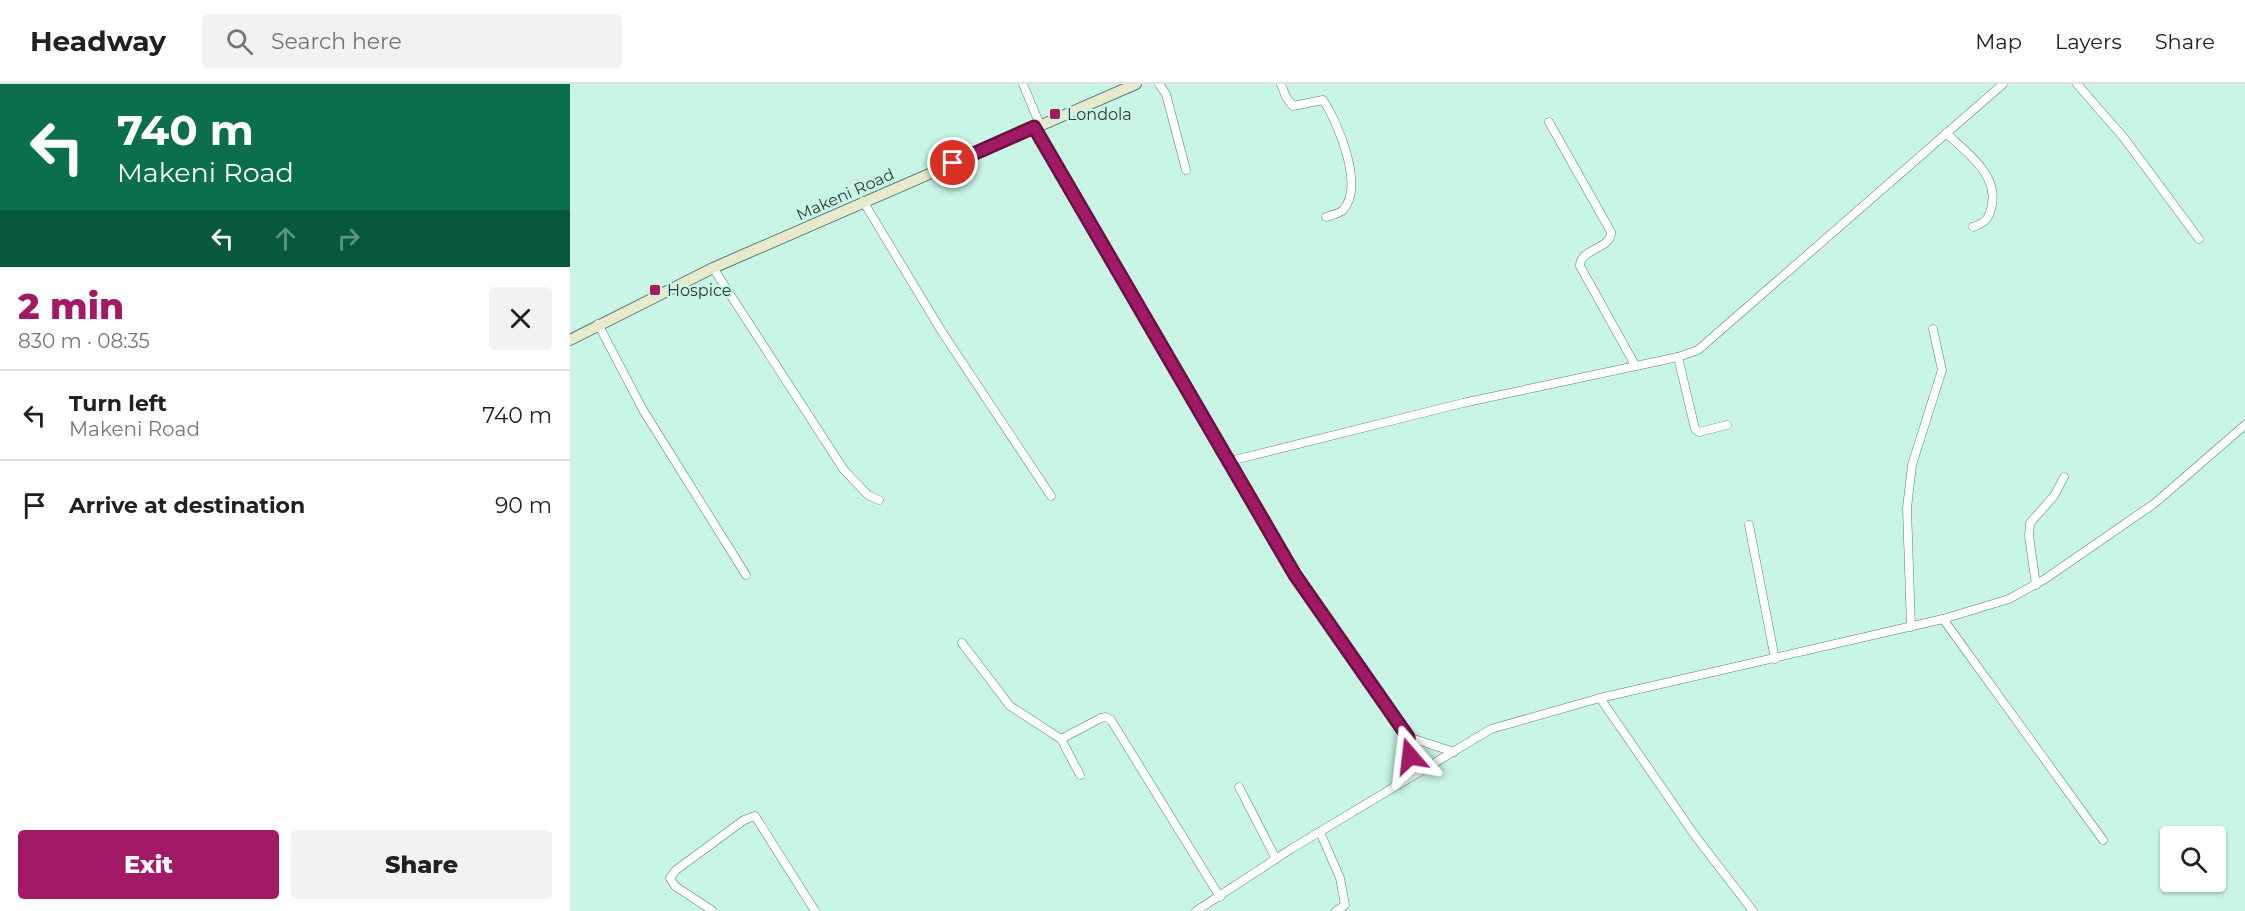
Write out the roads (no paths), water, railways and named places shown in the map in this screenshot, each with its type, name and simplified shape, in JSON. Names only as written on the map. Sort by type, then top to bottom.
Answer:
[{"type":"main road","name":"Makeni Road","points":[[570,340],[713,268],[1136,84]]},
{"type":"street","points":[[1023,84],[1037,126],[1230,461],[1256,511],[1295,575],[1408,737],[1410,750],[1408,778]]},
{"type":"street","points":[[1159,84],[1166,94],[1186,170]]},
{"type":"street","points":[[1281,84],[1286,97],[1293,106],[1323,100],[1346,147],[1351,170],[1347,203],[1339,212],[1326,217]]},
{"type":"street","points":[[1230,461],[1463,403],[1678,357],[1698,350],[2003,84]]},
{"type":"street","points":[[2077,84],[2124,138],[2199,239]]},
{"type":"street","points":[[1549,122],[1611,232],[1608,240],[1583,256],[1579,263],[1635,365]]},
{"type":"street","points":[[1947,133],[1991,182],[1993,196],[1989,217],[1984,223],[1973,227]]},
{"type":"street","points":[[863,201],[942,332],[1050,496]]},
{"type":"street","points":[[713,268],[844,470],[868,495],[879,500]]},
{"type":"street","points":[[598,324],[643,410],[746,575]]},
{"type":"street","points":[[1911,627],[1907,508],[1912,465],[1942,370],[1934,329]]},
{"type":"street","points":[[1678,357],[1695,429],[1699,432],[1727,425]]},
{"type":"street","points":[[1196,911],[1276,859],[1491,729],[1600,698],[1911,627],[2000,602],[2036,585],[2155,503],[2245,425]]},
{"type":"street","points":[[2036,585],[2029,536],[2030,523],[2054,496],[2064,477]]},
{"type":"street","points":[[1749,525],[1775,658]]},
{"type":"street","points":[[1943,619],[2103,840]]},
{"type":"street","points":[[962,643],[1010,706],[1061,739],[1080,775]]},
{"type":"street","points":[[1600,698],[1696,837],[1753,911]]},
{"type":"street","points":[[1061,739],[1101,718],[1106,717],[1111,720],[1220,897]]},
{"type":"street","points":[[1408,737],[1455,752]]},
{"type":"street","points":[[1239,787],[1276,859]]},
{"type":"street","points":[[713,911],[675,885],[670,878],[676,870],[744,820],[755,816],[815,911]]},
{"type":"street","points":[[1320,832],[1344,891],[1345,905],[1336,911]]},
{"type":"place","name":"Londola","points":[[1055,114]]},
{"type":"place","name":"Hospice","points":[[655,290]]}]
